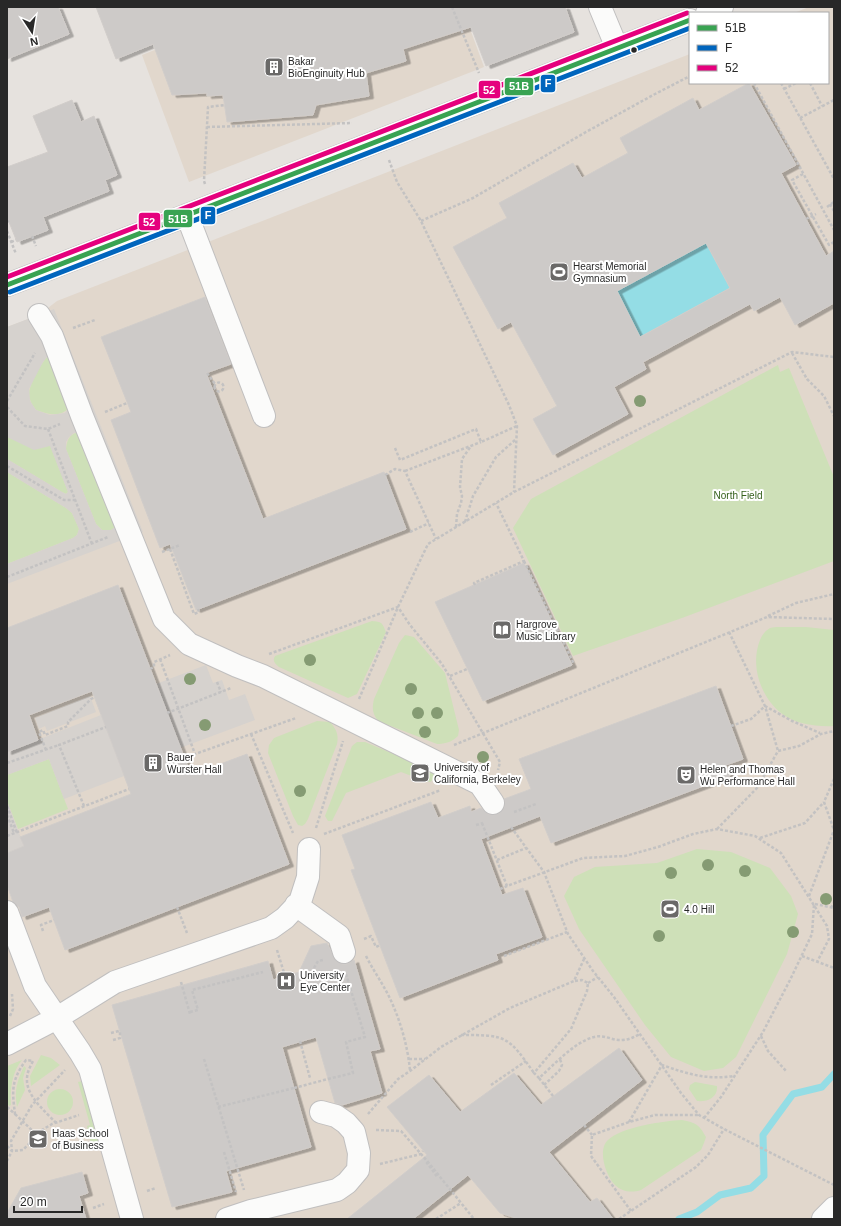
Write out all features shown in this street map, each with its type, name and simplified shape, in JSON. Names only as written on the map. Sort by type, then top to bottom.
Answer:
[{"type":"street","points":[[600,7],[617,48]]},
{"type":"street","points":[[710,12],[722,7]]},
{"type":"street","points":[[7,285],[689,20]]},
{"type":"street","points":[[187,215],[264,416]]},
{"type":"street","points":[[39,314],[92,414],[127,530],[164,619],[189,644],[263,676],[480,784],[493,803]]},
{"type":"street","points":[[7,1044],[58,1018],[115,982],[271,928],[285,918],[300,902],[308,877],[311,844]]},
{"type":"street","points":[[296,905],[340,936],[345,959]]},
{"type":"street","points":[[7,912],[35,986],[58,1018],[90,1069],[132,1219]]},
{"type":"street","points":[[227,1219],[251,1211],[337,1190],[348,1183],[358,1170],[359,1153],[355,1137],[346,1123],[336,1116],[321,1112]]},
{"type":"street","points":[[269,1192],[302,1198]]},
{"type":"street","points":[[823,1219],[834,1208]]},
{"type":"path","points":[[452,7],[479,73]]},
{"type":"path","points":[[420,221],[473,198],[600,125],[689,77]]},
{"type":"path","points":[[755,84],[834,230]]},
{"type":"path","points":[[782,84],[834,179]]},
{"type":"path","points":[[784,89],[794,84]]},
{"type":"path","points":[[811,84],[822,106]]},
{"type":"path","points":[[800,118],[834,100]]},
{"type":"path","points":[[204,181],[208,107],[225,105]]},
{"type":"path","points":[[207,127],[352,123]]},
{"type":"path","points":[[380,139],[397,182],[420,221],[510,404],[517,426],[514,492]]},
{"type":"path","points":[[803,174],[792,180],[814,214],[829,245],[834,242]]},
{"type":"path","points":[[827,207],[834,202]]},
{"type":"path","points":[[830,204],[834,210]]},
{"type":"path","points":[[806,219],[814,214]]},
{"type":"path","points":[[7,231],[16,254]]},
{"type":"path","points":[[32,236],[36,246]]},
{"type":"path","points":[[11,242],[16,240]]},
{"type":"path","points":[[7,401],[42,342],[52,336]]},
{"type":"path","points":[[792,352],[807,379],[824,396],[834,416]]},
{"type":"path","points":[[311,844],[350,720],[398,607],[428,544],[514,492],[792,352],[834,357]]},
{"type":"path","points":[[207,373],[215,384]]},
{"type":"path","points":[[7,407],[25,426],[48,429],[127,403]]},
{"type":"path","points":[[385,475],[395,469],[405,471],[481,442],[517,426]]},
{"type":"path","points":[[48,429],[92,544]]},
{"type":"path","points":[[395,448],[400,460],[476,429],[481,442]]},
{"type":"path","points":[[464,523],[473,496],[496,457],[516,439]]},
{"type":"path","points":[[456,528],[456,514],[461,503],[462,496],[460,487],[462,459],[471,446]]},
{"type":"path","points":[[7,466],[64,500],[75,500]]},
{"type":"path","points":[[405,471],[436,539]]},
{"type":"path","points":[[496,503],[574,664]]},
{"type":"path","points":[[410,532],[429,523]]},
{"type":"path","points":[[7,577],[127,530]]},
{"type":"path","points":[[170,549],[194,614],[199,612],[198,610]]},
{"type":"path","points":[[475,585],[474,583],[524,561]]},
{"type":"path","points":[[425,757],[767,617],[796,603],[834,594]]},
{"type":"path","points":[[237,666],[398,607]]},
{"type":"path","points":[[398,607],[442,664],[483,733]]},
{"type":"path","points":[[767,617],[834,619]]},
{"type":"path","points":[[717,829],[757,788],[778,751],[765,706],[729,632]]},
{"type":"path","points":[[160,659],[196,754]]},
{"type":"path","points":[[150,669],[154,668]]},
{"type":"path","points":[[450,676],[467,669]]},
{"type":"path","points":[[217,682],[220,692]]},
{"type":"path","points":[[166,713],[226,690]]},
{"type":"path","points":[[46,750],[39,732],[43,730],[45,735],[68,726],[68,722],[91,699],[95,697]]},
{"type":"path","points":[[731,726],[751,718],[765,706]]},
{"type":"path","points":[[765,706],[792,721],[821,734]]},
{"type":"path","points":[[184,758],[326,707]]},
{"type":"path","points":[[7,764],[106,727]]},
{"type":"path","points":[[778,751],[799,746],[821,734],[834,731]]},
{"type":"path","points":[[251,734],[292,832],[311,844]]},
{"type":"path","points":[[59,745],[84,806]]},
{"type":"path","points":[[311,844],[470,779]]},
{"type":"path","points":[[760,838],[805,823],[824,802],[834,779]]},
{"type":"path","points":[[7,836],[129,789]]},
{"type":"path","points":[[809,896],[834,830],[824,802]]},
{"type":"path","points":[[7,806],[15,833]]},
{"type":"path","points":[[7,815],[15,833]]},
{"type":"path","points":[[482,823],[507,886]]},
{"type":"path","points":[[511,827],[544,872],[567,932],[598,978],[614,997],[699,1115],[832,1184]]},
{"type":"path","points":[[500,889],[583,858],[625,856],[658,847],[693,834],[717,829],[755,836],[781,853],[827,926],[829,939],[818,962]]},
{"type":"path","points":[[497,860],[526,848]]},
{"type":"path","points":[[814,904],[832,908],[834,902]]},
{"type":"path","points":[[704,1118],[721,1097],[761,1035],[802,956],[812,934],[814,904]]},
{"type":"path","points":[[177,907],[195,954]]},
{"type":"path","points":[[43,931],[41,925],[54,920]]},
{"type":"path","points":[[504,956],[567,932]]},
{"type":"path","points":[[371,936],[376,947],[380,945]]},
{"type":"path","points":[[277,948],[285,976]]},
{"type":"path","points":[[802,956],[834,968]]},
{"type":"path","points":[[218,1107],[353,1073],[346,1042],[365,1037],[345,959]]},
{"type":"path","points":[[314,968],[318,961],[345,959],[372,969],[385,990],[405,1040],[410,1072]]},
{"type":"path","points":[[574,981],[585,959]]},
{"type":"path","points":[[183,988],[190,1013],[198,1010],[192,990],[263,972]]},
{"type":"path","points":[[588,983],[598,978]]},
{"type":"path","points":[[355,1137],[398,1079],[410,1072],[441,1047],[510,1008],[574,981],[582,980],[588,983]]},
{"type":"path","points":[[534,1072],[571,1029],[587,991],[588,983]]},
{"type":"path","points":[[8,1022],[13,1009],[12,988]]},
{"type":"path","points":[[112,1033],[119,1031],[120,1038],[113,1040]]},
{"type":"path","points":[[539,1078],[582,1042],[601,1036],[621,1041],[630,1040],[640,1034]]},
{"type":"path","points":[[461,1035],[502,1037],[515,1045],[553,1096]]},
{"type":"path","points":[[761,1035],[768,1051],[786,1071]]},
{"type":"path","points":[[300,1041],[310,1078]]},
{"type":"path","points":[[204,1059],[244,1190]]},
{"type":"path","points":[[409,1059],[425,1059]]},
{"type":"path","points":[[544,1085],[560,1071],[562,1066],[560,1059]]},
{"type":"path","points":[[16,1114],[12,1096],[14,1082],[19,1069],[26,1060],[33,1061],[26,1080],[29,1090],[36,1101],[56,1123]]},
{"type":"path","points":[[491,1085],[526,1061]]},
{"type":"path","points":[[662,1065],[698,1076],[717,1078],[734,1076]]},
{"type":"path","points":[[629,1122],[662,1065]]},
{"type":"path","points":[[7,1161],[12,1151],[11,1141],[22,1122],[36,1101],[68,1067]]},
{"type":"path","points":[[7,1107],[37,1135]]},
{"type":"path","points":[[12,1151],[23,1150],[42,1130],[56,1123],[79,1115]]},
{"type":"path","points":[[592,1135],[655,1115],[699,1115]]},
{"type":"path","points":[[584,1125],[592,1135],[590,1156],[631,1211]]},
{"type":"path","points":[[619,1219],[696,1167],[708,1155],[724,1129]]},
{"type":"path","points":[[355,1137],[376,1130],[401,1131],[422,1152],[428,1162],[474,1219]]},
{"type":"path","points":[[7,1146],[12,1151]]},
{"type":"path","points":[[224,1152],[237,1194],[269,1192]]},
{"type":"path","points":[[358,1170],[422,1152]]},
{"type":"path","points":[[228,1164],[235,1162]]},
{"type":"path","points":[[428,1162],[427,1163],[436,1175],[435,1176]]},
{"type":"path","points":[[436,1219],[461,1203]]},
{"type":"shaded area","points":[[462,7],[484,67],[189,182],[142,55],[185,38]]},
{"type":"shaded area","name":"University of California, Berkeley","points":[[809,7],[834,7],[834,1219],[7,1219],[7,327],[39,315],[57,301],[689,54],[689,84],[829,84],[829,12],[796,12]]},
{"type":"shaded area","points":[[54,309],[143,532],[7,584],[7,564],[73,538],[77,535],[79,529],[72,513],[66,508],[7,472],[7,459],[62,492],[66,494],[68,492],[50,446],[34,450],[7,437],[7,327]],"holes":[[[47,357],[50,357],[69,408],[65,413],[50,415],[36,410],[30,401],[29,389]],[[80,432],[117,526],[111,530],[102,530],[96,524],[66,449],[66,442],[69,437],[74,433]]]},
{"type":"shaded area","points":[[206,665],[213,683],[222,680],[229,700],[245,694],[255,720],[180,748],[156,684]]},
{"type":"shaded area","points":[[90,696],[96,712],[47,731],[45,726],[39,729],[35,718]]},
{"type":"shaded area","points":[[101,715],[124,776],[64,799],[49,759],[7,775],[7,752]]},
{"type":"shaded area","points":[[7,801],[24,846],[7,853]]},
{"type":"green space","points":[[47,357],[50,357],[69,408],[57,414],[49,414],[36,410],[30,401],[29,396],[30,388],[39,368]]},
{"type":"green space","name":"North Field","points":[[778,365],[780,372],[789,368],[834,477],[834,561],[682,618],[573,656],[513,528],[531,499]]},
{"type":"green space","points":[[80,432],[117,526],[111,530],[102,530],[96,524],[66,449],[67,442],[71,435]]},
{"type":"green space","points":[[7,437],[50,445],[68,492],[66,494],[62,492],[7,459]]},
{"type":"green space","points":[[7,472],[72,513],[79,529],[77,535],[73,538],[7,564]]},
{"type":"green space","points":[[372,621],[381,623],[386,632],[357,694],[348,698],[279,667],[274,662],[275,656]]},
{"type":"green space","points":[[773,627],[806,627],[834,630],[834,726],[806,724],[786,717],[767,698],[759,680],[756,660],[757,650],[761,638],[765,632]]},
{"type":"green space","points":[[405,635],[414,637],[445,673],[459,730],[458,736],[453,740],[443,744],[437,744],[378,721],[374,713],[374,699],[399,643]]},
{"type":"green space","points":[[317,721],[330,722],[334,727],[338,740],[308,819],[302,826],[298,825],[293,816],[268,753],[269,745],[274,738]]},
{"type":"green space","points":[[357,742],[365,742],[434,771],[436,774],[435,778],[430,782],[401,772],[346,793],[332,821],[328,821],[325,816],[352,746]]},
{"type":"green space","points":[[49,759],[68,809],[18,829],[7,801],[7,775]]},
{"type":"green space","points":[[697,849],[731,852],[770,868],[791,896],[798,914],[787,954],[736,1057],[723,1068],[704,1071],[671,1057],[645,1025],[579,929],[564,896],[574,877],[595,867],[657,863]]},
{"type":"green space","points":[[41,1055],[51,1058],[60,1065],[31,1086],[30,1076]]},
{"type":"green space","points":[[22,1060],[14,1075],[11,1087],[11,1105],[9,1106],[7,1103],[7,1066]]},
{"type":"green space","points":[[24,1066],[26,1068],[23,1078],[25,1090],[17,1107],[17,1086]]},
{"type":"green space","points":[[83,1081],[101,1145],[92,1148],[87,1126],[90,1125],[78,1082]]},
{"type":"green space","points":[[695,1082],[717,1086],[716,1094],[708,1100],[697,1101],[689,1089],[690,1085]]},
{"type":"green space","points":[[60,1089],[69,1093],[73,1102],[69,1111],[60,1115],[51,1111],[47,1102],[51,1093]]},
{"type":"green space","points":[[682,1120],[697,1125],[704,1133],[706,1137],[701,1150],[641,1190],[627,1191],[615,1185],[609,1176],[604,1163],[603,1150],[608,1140],[614,1135],[632,1128],[654,1123]]},
{"type":"water","points":[[706,243],[730,288],[640,337],[617,291]]},
{"type":"building","points":[[7,7],[58,7],[69,34],[7,59]]},
{"type":"building","name":"Bakar BioEnginuity Hub","points":[[96,7],[565,7],[574,32],[486,66],[471,27],[403,49],[406,61],[366,73],[369,96],[316,105],[313,115],[227,122],[223,95],[207,96],[207,93],[172,95],[153,44],[116,59]]},
{"type":"building","name":"Hearst Memorial Gymnasium","points":[[750,84],[796,165],[781,173],[826,256],[834,251],[834,303],[795,325],[780,297],[754,311],[750,304],[643,362],[646,369],[614,387],[628,414],[553,455],[533,419],[557,406],[511,322],[498,329],[453,247],[507,218],[499,203],[573,163],[582,178],[628,153],[620,138],[693,98],[699,110]],"holes":[[[706,243],[730,288],[640,337],[617,291]]]},
{"type":"building","points":[[72,100],[81,122],[94,116],[117,175],[105,180],[109,191],[43,217],[48,230],[17,242],[7,217],[7,167],[48,152],[33,116]]},
{"type":"building","points":[[205,297],[231,364],[206,373],[263,519],[384,472],[406,529],[196,610],[170,544],[160,548],[111,420],[131,412],[101,337]]},
{"type":"building","name":"Hargrove Music Library","points":[[524,563],[572,665],[483,701],[435,602]]},
{"type":"building","name":"Bauer Wurster Hall","points":[[118,585],[191,775],[247,754],[289,864],[65,950],[49,907],[22,917],[19,907],[13,902],[7,885],[7,853],[24,846],[20,837],[131,794],[92,691],[29,715],[38,740],[7,752],[7,628]]},
{"type":"building","points":[[716,686],[743,759],[726,765],[730,776],[551,843],[540,816],[481,839],[502,895],[523,888],[542,937],[496,954],[498,960],[400,998],[351,870],[355,869],[342,835],[431,802],[438,818],[470,806],[471,812],[481,808],[488,814],[494,815],[500,813],[504,808],[504,799],[531,789],[519,759]]},
{"type":"building","points":[[327,943],[336,961],[342,964],[347,964],[354,960],[380,1049],[370,1051],[382,1093],[342,1105],[335,1103],[316,1037],[282,1047],[311,1147],[226,1171],[232,1192],[172,1207],[112,1005],[268,961],[273,980],[299,972],[311,946]]},
{"type":"building","points":[[619,1048],[642,1080],[549,1152],[590,1202],[597,1198],[613,1219],[519,1219],[500,1213],[468,1175],[413,1219],[347,1219],[427,1155],[387,1107],[429,1075],[460,1112],[514,1073],[541,1105]]},
{"type":"building","points":[[82,1172],[88,1193],[79,1196],[86,1219],[7,1219],[7,1213],[21,1188]]},
{"type":"waterway","points":[[679,1219],[697,1212],[720,1195],[751,1188],[764,1176],[763,1135],[793,1094],[822,1087],[834,1074]]},
{"type":"transit line","name":"52","points":[[7,277],[687,13]]},
{"type":"transit line","name":"51B","points":[[7,285],[689,20]]},
{"type":"transit line","name":"F","points":[[10,292],[689,28]]},
{"type":"place","name":"Bakar BioEnginuity Hub","points":[[274,67]]},
{"type":"place","name":"Hearst Memorial Gymnasium","points":[[559,272]]},
{"type":"place","name":"Hargrove Music Library","points":[[502,630]]},
{"type":"place","name":"Bauer Wurster Hall","points":[[153,763]]},
{"type":"place","name":"University of California, Berkeley","points":[[420,773]]},
{"type":"place","name":"Helen and Thomas Wu Performance Hall","points":[[686,775]]},
{"type":"place","name":"4.0 Hill","points":[[670,909]]},
{"type":"place","name":"University Eye Center","points":[[286,981]]},
{"type":"place","name":"Haas School of Business","points":[[38,1139]]}]
